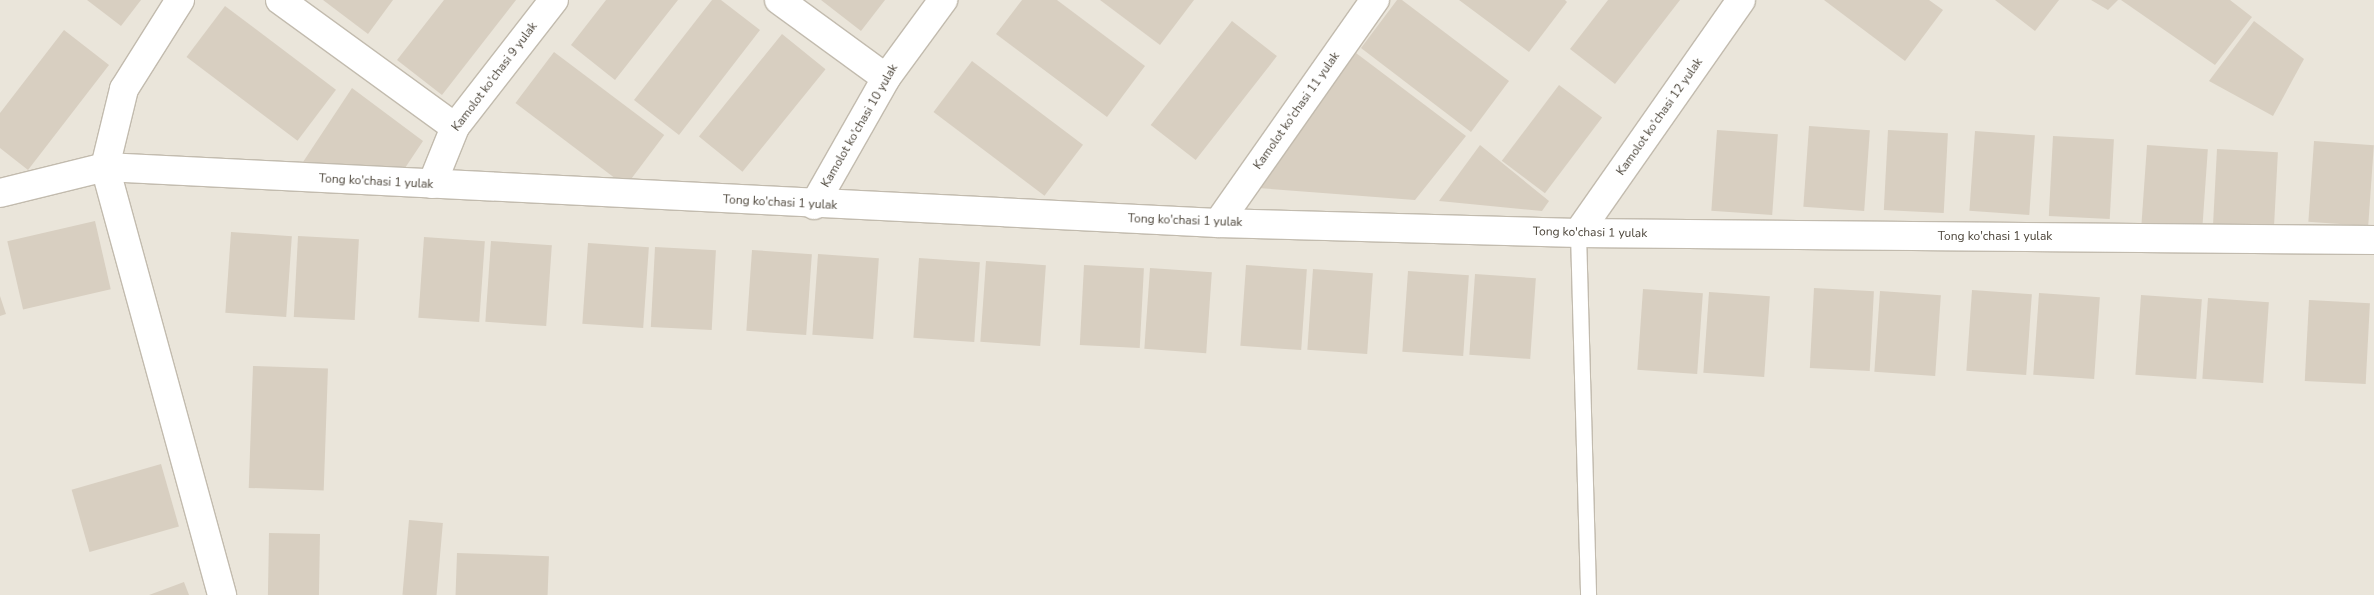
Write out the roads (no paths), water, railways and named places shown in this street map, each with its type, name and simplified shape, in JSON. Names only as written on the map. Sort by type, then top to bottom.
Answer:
[{"type":"street","points":[[180,0],[124,89],[105,167],[222,595]]},
{"type":"street","points":[[280,0],[455,127]]},
{"type":"street","name":"Kamolot ko'chasi 9 yulak","points":[[432,184],[455,127],[554,0]]},
{"type":"street","points":[[779,0],[886,78]]},
{"type":"street","name":"Kamolot ko'chasi 10 yulak","points":[[814,205],[886,78],[943,0]]},
{"type":"street","name":"Kamolot ko'chasi 11 yulak","points":[[1218,223],[1375,0]]},
{"type":"street","name":"Kamolot ko'chasi 12 yulak","points":[[1578,234],[1741,0]]},
{"type":"street","name":"Tong ko'chasi 1 yulak","points":[[0,193],[105,167],[814,205],[1218,223],[1578,234],[2374,240]]},
{"type":"lane","points":[[1578,234],[1588,595]]}]
